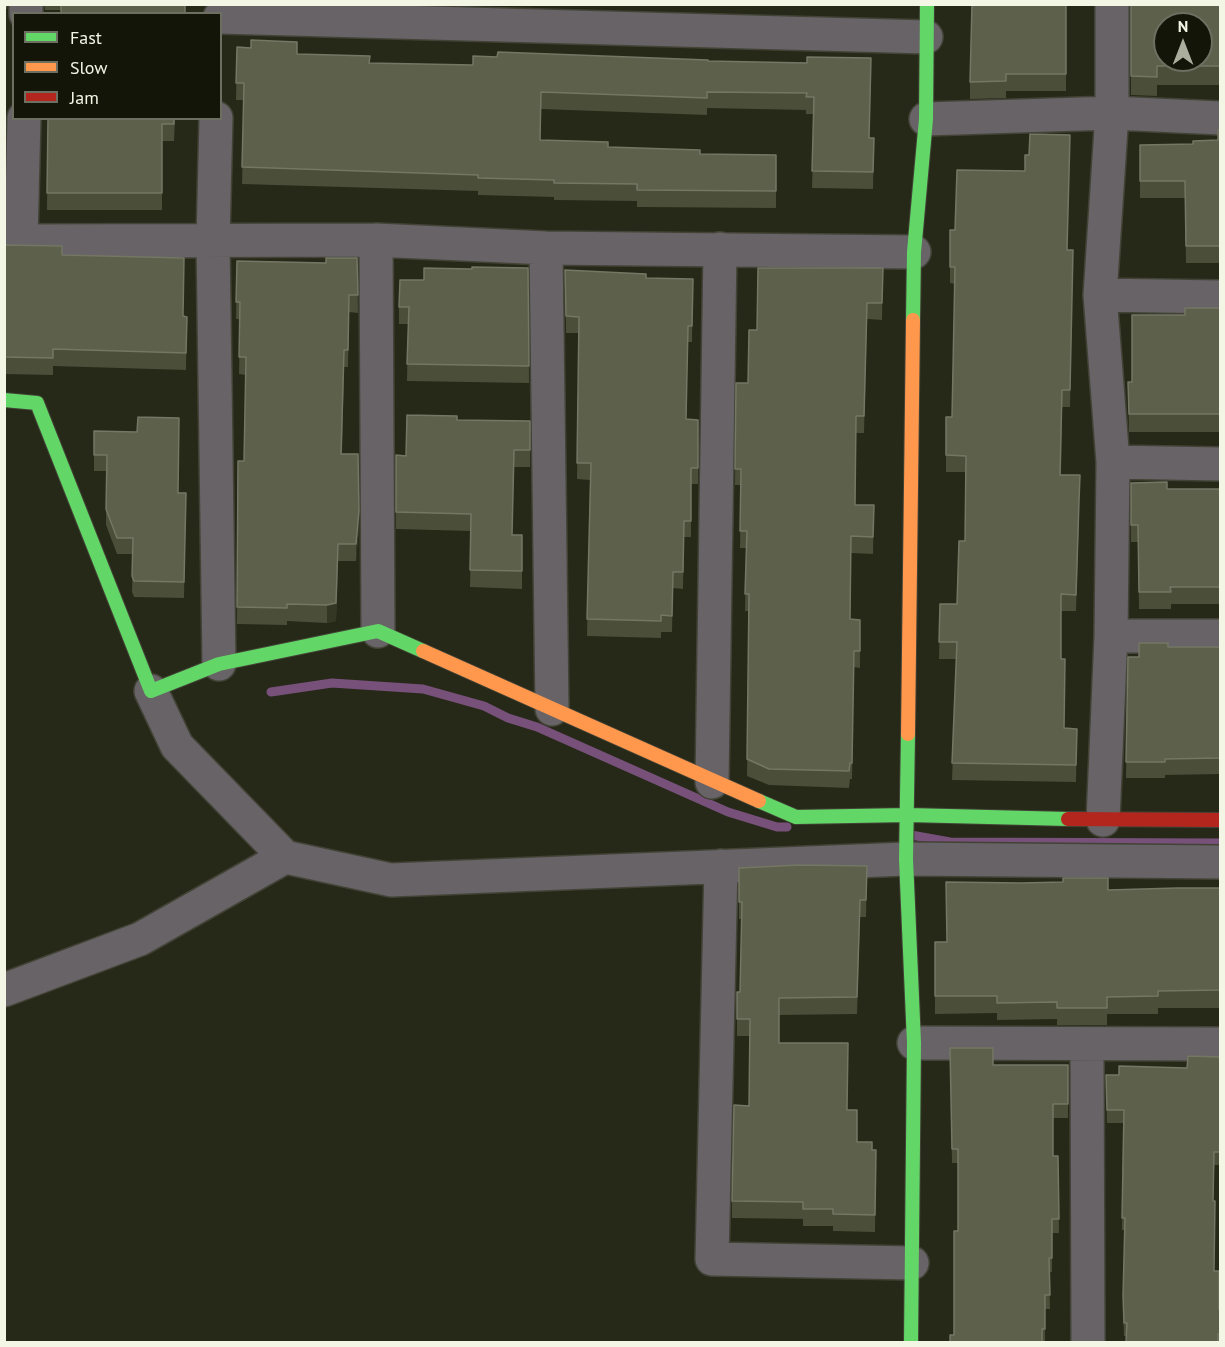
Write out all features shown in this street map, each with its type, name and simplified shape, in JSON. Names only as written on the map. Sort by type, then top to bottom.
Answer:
[{"type":"street","points":[[911,1342],[914,1043],[906,859],[914,252],[926,119],[927,4]]},
{"type":"street","points":[[1103,820],[1111,636],[1113,462],[1100,295],[1112,113],[1112,4]]},
{"type":"street","points":[[222,17],[926,37]]},
{"type":"street","points":[[926,119],[1112,113],[1221,118]]},
{"type":"street","points":[[24,120],[13,241],[376,240],[546,248],[914,252]]},
{"type":"street","points":[[216,120],[213,240],[219,664]]},
{"type":"street","points":[[376,240],[378,631]]},
{"type":"street","points":[[546,248],[552,709]]},
{"type":"street","points":[[712,782],[720,249]]},
{"type":"street","points":[[1100,295],[1221,297]]},
{"type":"street","points":[[4,400],[37,404],[151,691],[177,747],[285,857],[391,880],[906,859],[1221,862]]},
{"type":"street","points":[[1113,462],[1221,464]]},
{"type":"street","points":[[151,691],[219,664],[378,631],[712,782],[796,817],[908,814],[1103,820],[1221,820]]},
{"type":"street","points":[[1111,636],[1221,636]]},
{"type":"street","points":[[4,990],[140,939],[285,857]]},
{"type":"street","points":[[721,866],[712,1259],[912,1263]]},
{"type":"street","points":[[914,1043],[1221,1044]]},
{"type":"street","points":[[1087,1045],[1088,1342]]},
{"type":"building","points":[[61,4],[185,4],[185,12],[61,12]]},
{"type":"building","points":[[972,4],[1066,4],[1066,74],[1006,74],[1006,81],[970,82]]},
{"type":"building","points":[[1131,4],[1221,4],[1221,66],[1213,66],[1213,12],[1153,12],[1153,72],[1157,72],[1157,77],[1131,76]]},
{"type":"building","points":[[251,40],[297,42],[297,54],[370,56],[369,63],[473,65],[473,56],[497,57],[498,52],[807,63],[807,57],[871,58],[869,138],[874,138],[873,172],[812,171],[814,97],[806,97],[807,93],[707,92],[707,98],[541,92],[540,140],[608,142],[608,147],[700,150],[700,154],[776,155],[776,191],[637,190],[637,184],[554,183],[554,180],[478,178],[478,175],[242,167],[244,83],[236,83],[237,47],[251,48]]},
{"type":"building","points":[[48,120],[174,120],[174,124],[162,124],[162,193],[47,193]]},
{"type":"building","points":[[1218,130],[1221,130],[1221,246],[1186,246],[1185,181],[1140,181],[1140,145],[1193,144],[1193,141],[1218,140]]},
{"type":"building","points":[[1030,134],[1070,135],[1067,250],[1073,250],[1070,390],[1062,390],[1060,475],[1080,475],[1076,595],[1061,594],[1061,659],[1065,659],[1064,728],[1077,729],[1076,765],[952,763],[957,642],[939,642],[940,604],[957,604],[959,541],[965,541],[966,456],[946,455],[946,417],[952,417],[955,267],[950,267],[950,230],[955,230],[957,170],[1025,171],[1025,155],[1029,155]]},
{"type":"building","points":[[4,245],[62,246],[62,255],[184,258],[183,316],[187,317],[186,353],[53,349],[53,358],[4,357]]},
{"type":"building","points":[[326,258],[357,258],[358,295],[349,295],[348,350],[344,350],[341,454],[358,454],[359,511],[356,544],[338,544],[336,603],[327,605],[287,604],[287,608],[237,607],[238,461],[244,461],[246,357],[239,357],[240,302],[236,302],[237,261],[326,263]]},
{"type":"building","points":[[472,267],[528,268],[529,366],[407,364],[409,307],[399,307],[400,280],[424,280],[424,268],[472,269]]},
{"type":"building","points":[[758,268],[883,268],[882,303],[867,303],[864,416],[856,416],[855,505],[874,505],[873,537],[851,536],[850,619],[860,620],[860,651],[854,651],[852,763],[850,763],[849,771],[769,769],[747,759],[749,594],[745,594],[747,531],[740,531],[741,469],[735,469],[736,383],[748,383],[749,330],[757,330]]},
{"type":"building","points":[[565,270],[646,274],[646,278],[693,279],[692,326],[688,326],[686,419],[698,420],[698,468],[691,468],[691,521],[684,521],[683,572],[673,572],[672,616],[661,615],[661,621],[587,619],[591,463],[577,463],[579,317],[566,316]]},
{"type":"building","points":[[1185,308],[1221,308],[1221,414],[1129,414],[1128,382],[1132,382],[1132,315],[1185,315]]},
{"type":"building","points":[[407,415],[457,416],[457,420],[530,421],[530,450],[514,450],[512,535],[522,535],[522,571],[470,570],[471,514],[396,512],[396,455],[406,456]]},
{"type":"building","points":[[138,417],[179,418],[178,493],[186,493],[184,582],[134,581],[132,576],[133,538],[117,538],[106,509],[107,455],[94,455],[94,431],[137,432]]},
{"type":"building","points":[[1167,482],[1167,489],[1221,489],[1221,587],[1170,587],[1171,592],[1139,592],[1138,525],[1131,525],[1131,483]]},
{"type":"building","points":[[1139,643],[1168,643],[1168,647],[1221,647],[1221,758],[1126,762],[1128,657],[1139,657]]},
{"type":"building","points":[[800,865],[867,866],[866,900],[860,900],[857,997],[779,998],[779,1043],[848,1043],[847,1110],[857,1110],[857,1142],[872,1142],[872,1150],[876,1150],[875,1215],[833,1214],[833,1209],[803,1209],[803,1202],[732,1201],[734,1105],[749,1106],[750,1019],[737,1019],[737,992],[740,992],[742,902],[739,902],[739,868]]},
{"type":"building","points":[[1063,878],[1108,878],[1108,890],[1221,888],[1221,990],[1158,991],[1158,996],[1107,997],[1107,1008],[1057,1008],[1057,1002],[997,1003],[997,996],[935,996],[935,942],[947,942],[946,882],[1063,882]]},
{"type":"building","points":[[950,1048],[993,1048],[993,1065],[1068,1065],[1068,1104],[1053,1104],[1053,1156],[1058,1156],[1059,1219],[1052,1219],[1052,1258],[1049,1258],[1050,1295],[1045,1295],[1045,1329],[1042,1329],[1042,1342],[950,1342],[950,1335],[954,1335],[954,1231],[958,1231],[958,1149],[952,1149]]},
{"type":"building","points":[[1188,1056],[1221,1057],[1221,1152],[1214,1152],[1213,1201],[1215,1201],[1214,1271],[1219,1271],[1221,1334],[1218,1334],[1218,1342],[1126,1342],[1127,1323],[1124,1323],[1123,1296],[1125,1218],[1122,1218],[1124,1110],[1107,1110],[1106,1075],[1119,1075],[1119,1066],[1187,1068]]},
{"type":"waterway","points":[[271,692],[332,683],[423,689],[484,706],[508,718],[537,727],[728,812],[777,827],[787,827]]},
{"type":"waterway","points":[[911,835],[950,842],[1220,843]]},
{"type":"traffic: fast","points":[[913,320],[914,252],[926,119],[927,4]]},
{"type":"traffic: fast","points":[[4,400],[37,403],[151,691],[219,664],[378,631],[423,651]]},
{"type":"traffic: fast","points":[[908,734],[906,859],[914,1043],[911,1342]]},
{"type":"traffic: fast","points":[[759,801],[796,817],[908,815],[1068,819]]},
{"type":"traffic: slow","points":[[908,734],[913,320]]},
{"type":"traffic: slow","points":[[423,651],[759,801]]},
{"type":"traffic: jam","points":[[1068,819],[1220,820]]}]
